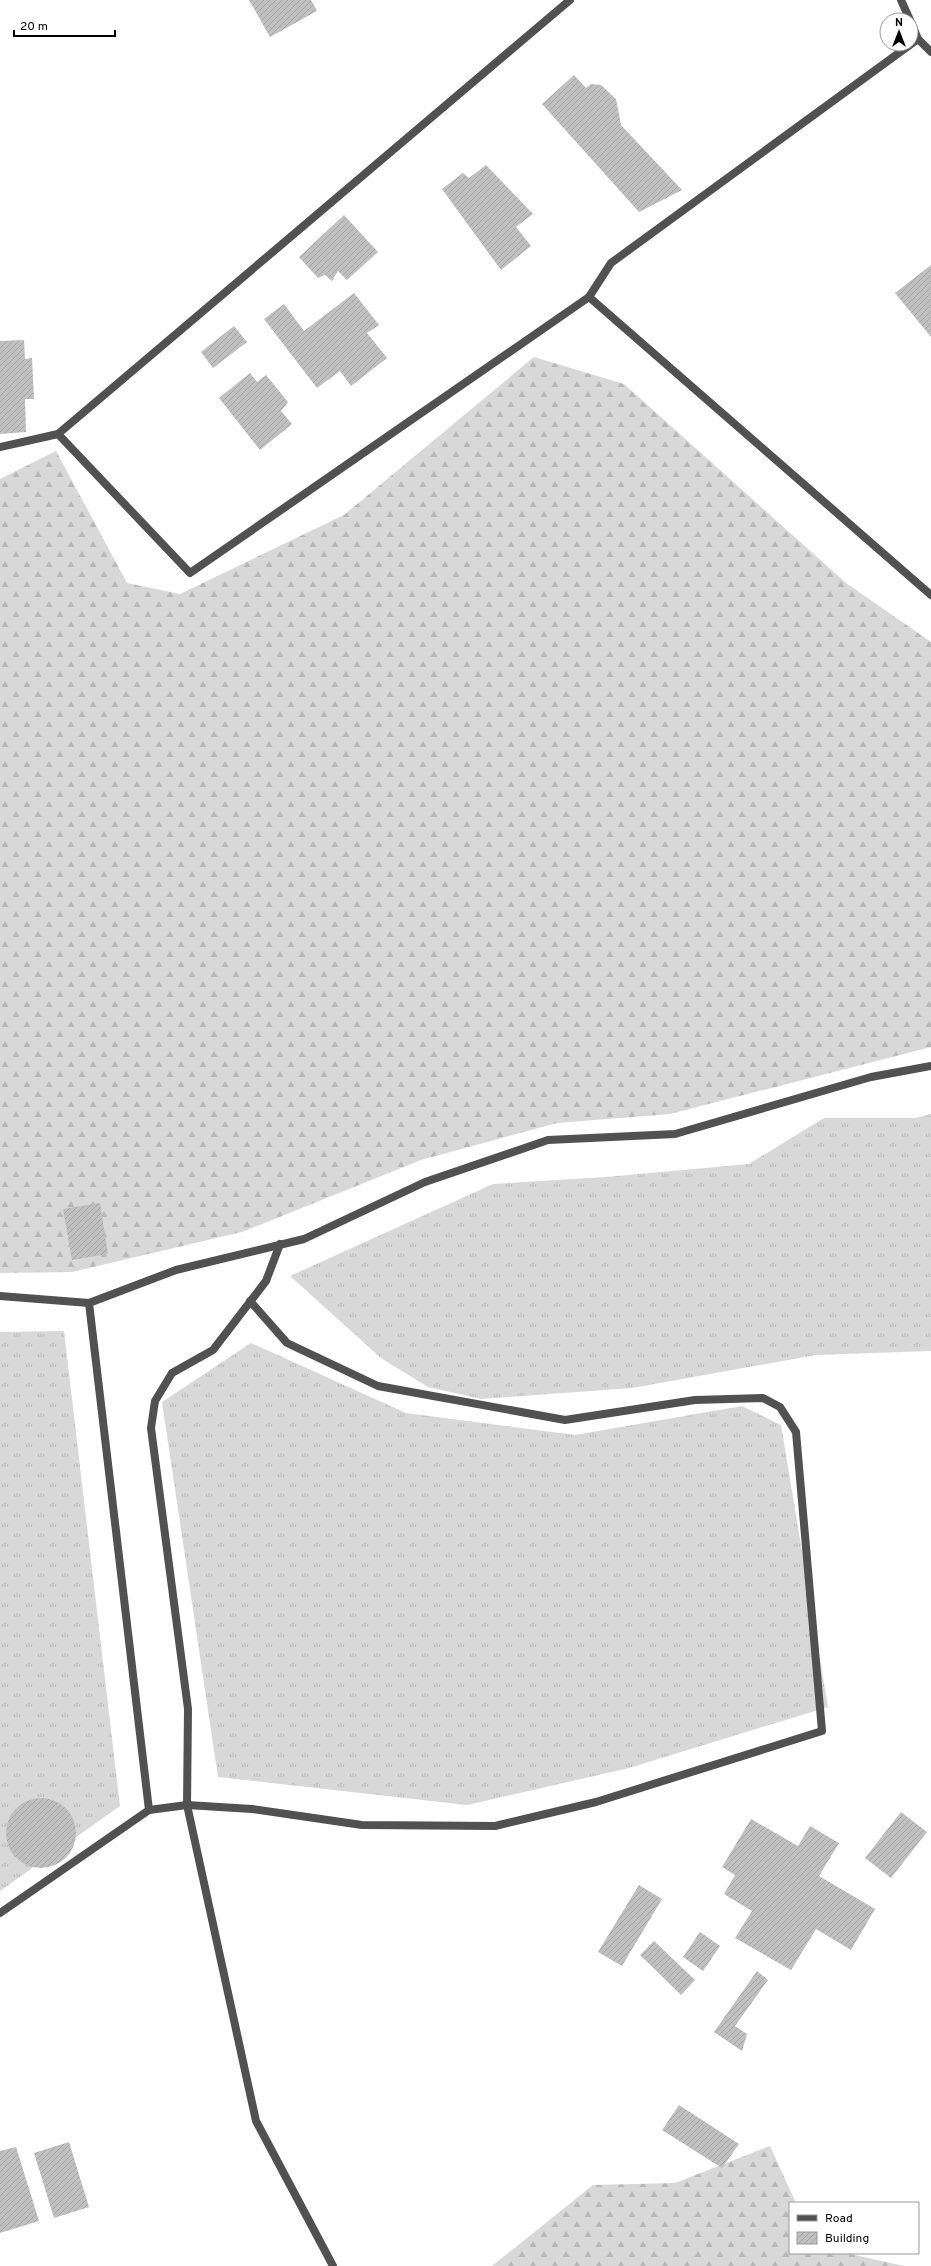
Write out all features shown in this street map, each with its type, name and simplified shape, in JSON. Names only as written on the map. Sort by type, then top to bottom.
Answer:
[{"type":"street","points":[[0,447],[58,434],[570,0]]},
{"type":"street","points":[[901,0],[907,12]]},
{"type":"street","points":[[919,40],[931,52]]},
{"type":"street","points":[[58,434],[190,572],[589,297],[611,263],[900,52]]},
{"type":"street","points":[[589,297],[931,595]]},
{"type":"street","points":[[0,1296],[89,1303],[176,1270],[304,1239],[425,1182],[548,1140],[675,1134],[871,1077],[931,1066]]},
{"type":"street","points":[[280,1244],[266,1281],[213,1350],[172,1373],[155,1401],[151,1428],[188,1709],[187,1805],[256,2121],[333,2266]]},
{"type":"street","points":[[0,1913],[149,1810],[187,1805],[252,1809],[362,1825],[496,1826],[596,1802],[822,1731],[796,1432],[780,1407],[763,1398],[695,1400],[565,1420],[378,1386],[287,1343],[250,1301]]},
{"type":"street","points":[[89,1303],[149,1810]]},
{"type":"green space","points":[[534,357],[624,384],[846,583],[931,642],[931,1047],[670,1114],[557,1123],[421,1160],[242,1232],[72,1272],[0,1273],[0,479],[56,451],[127,583],[180,594],[344,515]]},
{"type":"green space","points":[[931,1114],[931,1351],[816,1355],[632,1388],[481,1399],[428,1387],[381,1358],[290,1276],[493,1184],[606,1177],[749,1164],[824,1118],[915,1118]]},
{"type":"green space","points":[[64,1331],[120,1806],[0,1891],[0,1332]]},
{"type":"green space","points":[[251,1343],[406,1413],[575,1435],[742,1406],[781,1425],[828,1707],[629,1768],[467,1805],[218,1777],[162,1402]]},
{"type":"green space","points":[[770,2146],[796,2202],[789,2202],[789,2254],[850,2254],[904,2266],[492,2266],[593,2185],[675,2183]]},
{"type":"building","points":[[249,0],[311,0],[317,11],[270,37]]},
{"type":"building","points":[[574,75],[586,88],[591,84],[601,85],[616,99],[621,125],[682,190],[639,212],[542,104]]},
{"type":"building","points":[[486,165],[533,214],[516,227],[531,246],[501,270],[442,189],[463,173],[469,178]]},
{"type":"building","points":[[344,215],[378,252],[347,280],[338,271],[332,281],[325,275],[318,278],[299,257]]},
{"type":"building","points":[[931,265],[931,337],[895,293]]},
{"type":"building","points":[[354,293],[379,325],[367,333],[387,358],[351,386],[340,371],[317,388],[264,319],[284,304],[304,331]]},
{"type":"building","points":[[234,326],[247,342],[213,368],[201,352]]},
{"type":"building","points":[[24,340],[25,359],[32,358],[34,399],[25,399],[26,432],[0,434],[0,341]]},
{"type":"building","points":[[250,373],[257,382],[266,375],[288,402],[281,411],[292,424],[260,450],[219,398]]},
{"type":"building","points":[[100,1203],[108,1254],[72,1260],[63,1209]]},
{"type":"building","points":[[41,1798],[54,1801],[66,1808],[73,1820],[76,1833],[73,1846],[66,1858],[54,1865],[41,1868],[28,1865],[16,1858],[9,1846],[6,1833],[9,1820],[16,1808],[28,1801]]},
{"type":"building","points":[[901,1812],[927,1832],[891,1878],[865,1858]]},
{"type":"building","points":[[751,1819],[798,1846],[810,1826],[839,1843],[819,1876],[875,1909],[851,1950],[816,1929],[791,1970],[735,1938],[752,1911],[724,1894],[735,1875],[722,1867]]},
{"type":"building","points":[[639,1885],[662,1899],[622,1966],[598,1952]]},
{"type":"building","points":[[700,1932],[720,1946],[703,1971],[683,1957]]},
{"type":"building","points":[[654,1941],[695,1980],[681,1995],[640,1955]]},
{"type":"building","points":[[757,1971],[768,1980],[735,2026],[747,2034],[742,2051],[714,2032]]},
{"type":"building","points":[[679,2105],[739,2144],[722,2168],[662,2130]]},
{"type":"building","points":[[69,2142],[89,2207],[54,2218],[34,2153]]},
{"type":"building","points":[[16,2147],[39,2221],[0,2233],[0,2151]]}]
